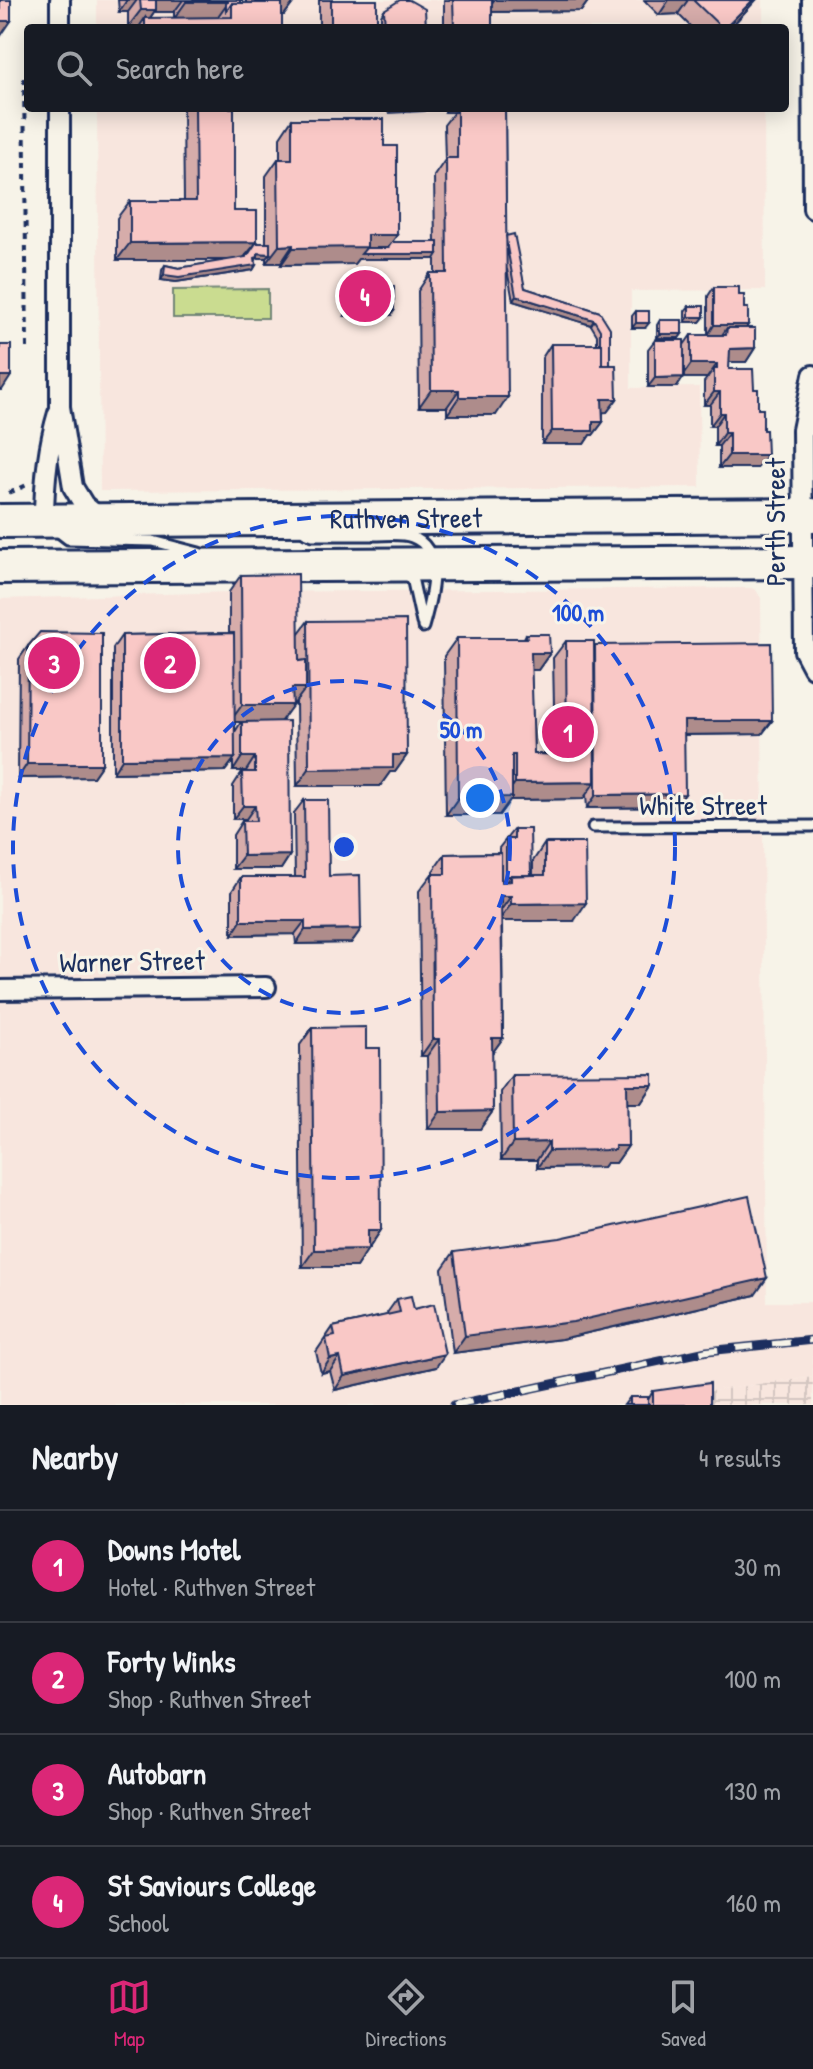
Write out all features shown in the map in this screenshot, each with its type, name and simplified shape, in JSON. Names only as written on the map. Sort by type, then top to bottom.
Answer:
[{"type":"highway","name":"Ruthven Street","points":[[0,521],[808,515]]},
{"type":"highway","name":"Ruthven Street","points":[[0,567],[808,562]]},
{"type":"street","points":[[60,0],[60,24]]},
{"type":"street","points":[[812,0],[813,209]]},
{"type":"street","points":[[60,112],[60,407],[73,487],[84,505],[103,520]]},
{"type":"street","name":"Perth Street","points":[[813,375],[802,430],[808,515],[804,651],[813,668]]},
{"type":"street","points":[[44,521],[45,470],[52,430],[60,407]]},
{"type":"street","name":"Warner Street","points":[[0,990],[266,987]]},
{"type":"lane","points":[[264,520],[313,535],[411,537],[426,546],[433,563],[429,605],[423,627],[413,582],[407,572],[393,563]]},
{"type":"lane","points":[[44,521],[68,539],[153,541],[245,565]]},
{"type":"lane","name":"White Street","points":[[593,827],[813,826]]},
{"type":"path","points":[[24,112],[27,348]]},
{"type":"shaded area","points":[[97,0],[763,0],[763,24],[97,24]]},
{"type":"shaded area","points":[[97,112],[764,112],[765,290],[631,291],[631,388],[699,387],[700,487],[100,491]]},
{"type":"shaded area","points":[[751,588],[761,598],[767,1302],[813,1302],[813,1376],[621,1405],[0,1405],[0,599],[229,592]]},
{"type":"shaded area","points":[[813,1376],[813,1405],[621,1405],[630,1403]]},
{"type":"green space","points":[[268,289],[268,318],[173,318],[173,290]]},
{"type":"building","points":[[0,0],[11,0],[11,21],[0,21]]},
{"type":"building","points":[[140,0],[156,0],[156,10],[141,10]]},
{"type":"building","points":[[228,0],[228,2],[186,2]]},
{"type":"building","points":[[228,0],[240,0],[240,3],[232,3],[226,12]]},
{"type":"building","points":[[294,0],[294,2],[256,2]]},
{"type":"building","points":[[331,0],[377,0],[377,24],[331,24]]},
{"type":"building","points":[[400,0],[409,0],[425,9],[426,24],[385,24],[384,10]]},
{"type":"building","points":[[453,0],[492,0],[492,24],[454,24]]},
{"type":"building","points":[[693,0],[753,0],[729,24],[718,24]]},
{"type":"building","points":[[232,3],[282,3],[282,24],[145,24],[145,18],[232,17]]},
{"type":"building","points":[[195,112],[234,112],[234,211],[257,211],[257,242],[130,243],[130,201],[196,201]]},
{"type":"building","points":[[457,112],[505,112],[508,397],[459,397],[459,390],[431,390],[430,273],[447,273],[446,158],[457,158]]},
{"type":"building","points":[[292,119],[384,119],[384,146],[397,146],[397,235],[367,235],[367,247],[279,246],[278,159],[292,159]]},
{"type":"building","points":[[514,234],[525,288],[600,312],[610,328],[610,365],[602,365],[600,330],[594,320],[516,296],[506,236]]},
{"type":"building","points":[[392,242],[438,242],[438,254],[361,254],[366,248],[388,248]]},
{"type":"building","points":[[256,243],[270,243],[270,254],[258,253],[256,265],[179,277],[164,275],[165,265],[179,268],[246,257]]},
{"type":"building","points":[[348,286],[394,286],[394,311],[349,311]]},
{"type":"building","points":[[714,287],[739,287],[739,295],[744,295],[744,308],[748,308],[748,325],[714,325]]},
{"type":"building","points":[[689,306],[704,306],[704,317],[689,317]]},
{"type":"building","points":[[636,311],[649,311],[649,323],[636,323]]},
{"type":"building","points":[[660,320],[682,320],[682,334],[660,334]]},
{"type":"building","points":[[727,328],[755,328],[755,348],[730,349],[729,369],[753,369],[754,389],[758,389],[758,409],[763,409],[767,455],[729,455],[729,433],[724,433],[720,392],[714,392],[714,369],[717,369],[717,364],[691,364],[691,335],[726,335]]},
{"type":"building","points":[[655,340],[684,340],[684,377],[655,378]]},
{"type":"building","points":[[551,344],[602,344],[602,365],[616,365],[617,399],[602,399],[603,422],[593,422],[593,431],[552,431]]},
{"type":"building","points":[[0,345],[11,345],[11,376],[0,376]]},
{"type":"building","points":[[298,574],[299,661],[306,660],[306,688],[292,688],[293,705],[242,705],[241,575]]},
{"type":"building","points":[[406,620],[407,755],[393,755],[393,768],[309,769],[308,621]]},
{"type":"building","points":[[40,632],[102,633],[102,764],[27,764],[28,646]]},
{"type":"building","points":[[234,633],[235,758],[122,759],[122,635]]},
{"type":"building","points":[[526,634],[549,634],[550,653],[531,653],[534,754],[567,755],[566,641],[594,641],[595,782],[515,783],[515,755],[512,755],[512,797],[458,798],[457,638],[527,638]]},
{"type":"building","points":[[771,643],[772,721],[684,721],[685,794],[596,795],[595,645]]},
{"type":"building","points":[[289,721],[290,855],[243,856],[242,821],[256,821],[255,806],[243,806],[242,772],[255,772],[255,757],[242,757],[242,722]]},
{"type":"building","points":[[304,800],[328,800],[329,876],[360,875],[361,929],[305,930],[305,921],[241,921],[241,877],[305,877]]},
{"type":"building","points":[[514,829],[530,829],[531,875],[506,876],[506,839],[514,839]]},
{"type":"building","points":[[545,843],[585,843],[586,903],[511,904],[511,896],[501,896],[503,1038],[492,1038],[493,1111],[440,1112],[439,1039],[433,1039],[432,874],[445,874],[445,854],[501,853],[501,882],[511,881],[511,875],[545,875]]},
{"type":"building","points":[[366,1027],[366,1048],[380,1048],[381,1230],[368,1230],[368,1249],[314,1250],[312,1028]]},
{"type":"building","points":[[653,1074],[653,1085],[627,1085],[628,1146],[615,1146],[615,1150],[549,1151],[549,1142],[513,1143],[512,1075]]},
{"type":"building","points":[[749,1196],[767,1278],[573,1322],[465,1336],[454,1252],[560,1238]]},
{"type":"building","points":[[411,1296],[414,1309],[434,1304],[445,1354],[344,1376],[340,1357],[330,1359],[326,1338],[335,1336],[333,1327],[400,1312],[397,1299]]},
{"type":"building","points":[[710,1383],[710,1405],[653,1405],[653,1391]]},
{"type":"building","points":[[630,1397],[648,1397],[648,1405],[630,1405]]},
{"type":"railway","points":[[454,1405],[707,1351],[813,1340]]},
{"type":"place","name":"St Saviours College","points":[[365,296]]},
{"type":"place","name":"Autobarn","points":[[54,663]]},
{"type":"place","name":"Forty Winks","points":[[170,663]]},
{"type":"place","name":"Downs Motel","points":[[568,732]]}]
